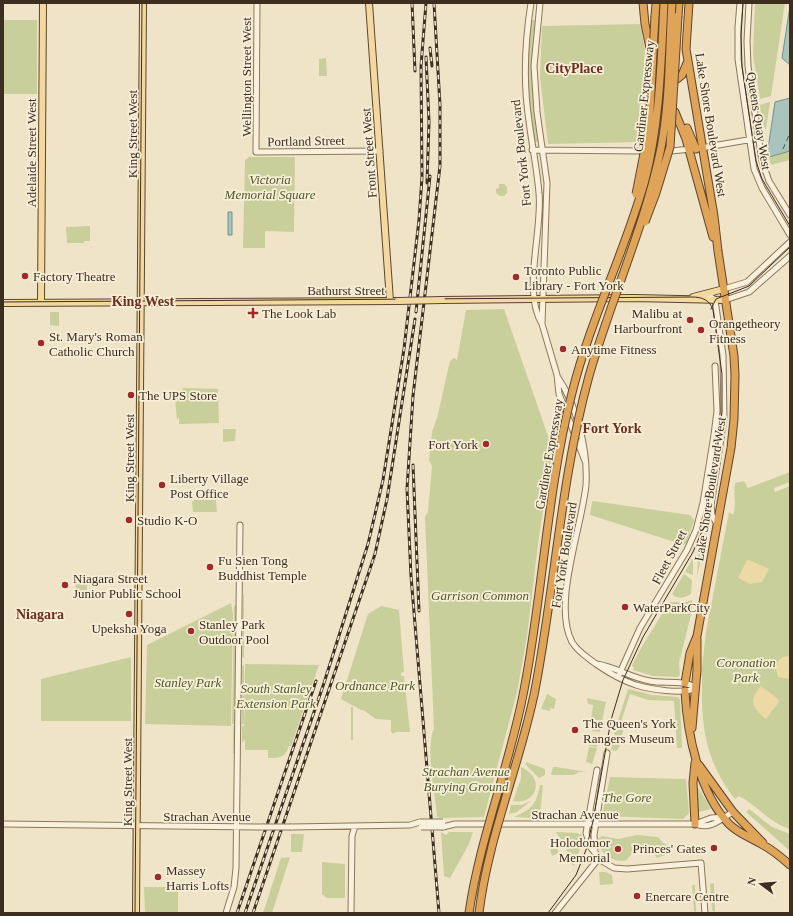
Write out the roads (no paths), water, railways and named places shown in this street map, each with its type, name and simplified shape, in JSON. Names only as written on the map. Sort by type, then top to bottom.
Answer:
[{"type":"highway","points":[[643,3],[645,24],[650,48]]},
{"type":"highway","points":[[628,231],[649,128],[656,3]]},
{"type":"highway","name":"Gardiner Expressway","points":[[469,913],[480,856],[511,748],[523,694],[567,412],[582,356],[628,231],[644,181],[652,147],[657,111],[664,3]]},
{"type":"highway","name":"Gardiner Expressway","points":[[479,913],[490,858],[520,752],[534,692],[568,476],[581,411],[598,348],[631,253],[649,192],[662,139],[672,3]]},
{"type":"highway","points":[[631,253],[656,193],[670,147],[679,3]]},
{"type":"highway","name":"Lake Shore Boulevard West","points":[[688,3],[686,39],[696,148],[718,251]]},
{"type":"highway","points":[[677,79],[682,76],[688,62]]},
{"type":"highway","name":"Lake Shore Boulevard West","points":[[675,112],[696,148],[714,216],[734,356],[734,419],[697,636],[696,688],[691,732]]},
{"type":"highway","name":"Lake Shore Boulevard West","points":[[697,636],[690,653],[685,687],[686,707],[697,760],[706,790],[724,817],[736,830],[765,845],[790,865]]},
{"type":"highway","points":[[695,824],[693,783],[697,760]]},
{"type":"highway","name":"Lake Shore Boulevard West","points":[[697,760],[733,812],[755,832],[765,845]]},
{"type":"main road","name":"Adelaide Street West","points":[[41,303],[44,3]]},
{"type":"main road","name":"King Street West","points":[[136,913],[144,3]]},
{"type":"main road","name":"Front Street West","points":[[369,3],[390,301]]},
{"type":"main road","name":"Bathurst Street","points":[[690,298],[724,289]]},
{"type":"main road","name":"Bathurst Street","points":[[3,303],[690,298],[715,301],[725,300]]},
{"type":"street","name":"Wellington Street West","points":[[256,152],[257,3]]},
{"type":"street","name":"Fort York Boulevard","points":[[531,3],[526,44],[526,82],[532,150],[539,193],[535,256],[535,299],[538,317],[542,324],[557,375],[559,394],[585,461]]},
{"type":"street","name":"Fort York Boulevard","points":[[540,3],[535,48],[534,84],[542,150],[548,183],[542,324]]},
{"type":"street","name":"Queens Quay West","points":[[740,3],[738,59],[754,169],[759,181],[790,235]]},
{"type":"street","name":"Queens Quay West","points":[[749,3],[747,41],[748,66],[765,171],[790,215]]},
{"type":"street","points":[[671,151],[759,138]]},
{"type":"street","points":[[532,150],[643,151]]},
{"type":"street","name":"Portland Street","points":[[256,152],[380,151]]},
{"type":"street","name":"Bathurst Street","points":[[724,289],[747,282],[790,242]]},
{"type":"street","name":"Bathurst Street","points":[[725,300],[749,292],[790,256]]},
{"type":"street","points":[[707,294],[715,301],[724,378],[722,434],[711,504],[712,515],[717,524]]},
{"type":"street","name":"Fleet Street","points":[[618,677],[640,628],[687,550],[696,530],[703,503],[717,411],[715,366]]},
{"type":"street","name":"Fort York Boulevard","points":[[557,375],[566,388],[585,450],[586,486],[571,563],[565,609],[565,624],[572,641],[578,649],[606,672],[649,688],[685,687]]},
{"type":"street","points":[[226,913],[235,882],[237,828],[240,525]]},
{"type":"street","name":"Fort York Boulevard","points":[[597,664],[651,682],[696,688]]},
{"type":"street","points":[[595,852],[594,840],[607,753]]},
{"type":"street","points":[[597,770],[587,825],[587,839],[599,858],[614,868],[626,869],[701,863],[705,913]]},
{"type":"street","name":"Strachan Avenue","points":[[3,824],[237,828],[410,824],[695,824],[711,818],[724,817],[733,812]]},
{"type":"street","points":[[352,913],[352,836],[355,826]]},
{"type":"street","points":[[555,913],[599,858]]},
{"type":"water","points":[[790,6],[790,65],[782,58]]},
{"type":"water","points":[[790,98],[790,151],[769,157],[768,149],[775,102]]},
{"type":"water","points":[[228,212],[232,212],[232,235],[228,235]]},
{"type":"tunnel","points":[[653,56],[668,95]]},
{"type":"tram line","points":[[135,913],[142,3]]},
{"type":"tram line","points":[[743,3],[741,36],[742,67],[756,161],[762,179],[790,226]]},
{"type":"tram line","points":[[711,309],[716,299],[749,286],[790,247]]},
{"type":"tram line","points":[[3,302],[692,297],[702,298],[708,301],[713,310],[722,374],[722,412],[717,452],[703,529],[693,552],[643,637],[623,680],[611,720],[593,821],[586,850],[576,875],[548,913]]},
{"type":"railway","points":[[412,3],[415,71]]},
{"type":"railway","points":[[245,913],[324,683],[368,544],[383,480],[404,349],[419,220],[422,177],[421,66],[426,3]]},
{"type":"railway","points":[[434,3],[440,105],[440,166],[413,396],[407,489],[411,576],[439,913]]},
{"type":"railway","points":[[430,48],[432,66]]},
{"type":"railway","points":[[426,57],[429,122],[427,183]]},
{"type":"railway","points":[[416,312],[430,176]]},
{"type":"railway","points":[[253,913],[375,554],[387,499],[415,319]]},
{"type":"railway","points":[[413,465],[419,611]]},
{"type":"railway","points":[[237,913],[316,681]]},
{"type":"place","name":"Factory Theatre","points":[[25,276]]},
{"type":"place","name":"Toronto Public Library - Fort York","points":[[516,277]]},
{"type":"place","name":"The Look Lab","points":[[253,313]]},
{"type":"place","name":"Malibu at Harbourfront","points":[[690,320]]},
{"type":"place","name":"Orangetheory Fitness","points":[[701,330]]},
{"type":"place","name":"St. Mary's Roman Catholic Church","points":[[41,343]]},
{"type":"place","name":"Anytime Fitness","points":[[563,349]]},
{"type":"place","name":"The UPS Store","points":[[131,395]]},
{"type":"place","name":"Fort York","points":[[486,444]]},
{"type":"place","name":"Liberty Village Post Office","points":[[162,485]]},
{"type":"place","name":"Studio K-O","points":[[129,520]]},
{"type":"place","name":"Fu Sien Tong Buddhist Temple","points":[[210,567]]},
{"type":"place","name":"Niagara Street Junior Public School","points":[[65,585]]},
{"type":"place","name":"WaterParkCity","points":[[625,607]]},
{"type":"place","name":"Upeksha Yoga","points":[[129,614]]},
{"type":"place","name":"Stanley Park Outdoor Pool","points":[[191,631]]},
{"type":"place","name":"The Queen's York Rangers Museum","points":[[575,730]]},
{"type":"place","name":"Princes' Gates","points":[[714,848]]},
{"type":"place","name":"Holodomor Memorial","points":[[618,849]]},
{"type":"place","name":"Massey Harris Lofts","points":[[158,877]]},
{"type":"place","name":"Enercare Centre","points":[[637,896]]},
{"type":"district","name":"CityPlace","points":[[574,68]]},
{"type":"district","name":"King West","points":[[143,301]]},
{"type":"district","name":"Fort York","points":[[612,428]]},
{"type":"district","name":"Niagara","points":[[40,614]]},
{"type":"park label","name":"Victoria Memorial Square","points":[[270,186]]},
{"type":"park label","name":"Garrison Common","points":[[480,595]]},
{"type":"park label","name":"Coronation Park","points":[[746,670]]},
{"type":"park label","name":"Stanley Park","points":[[188,682]]},
{"type":"park label","name":"Ordnance Park","points":[[375,685]]},
{"type":"park label","name":"South Stanley Extension Park","points":[[276,696]]},
{"type":"park label","name":"Strachan Avenue Burying Ground","points":[[466,778]]},
{"type":"park label","name":"The Gore","points":[[627,797]]}]
